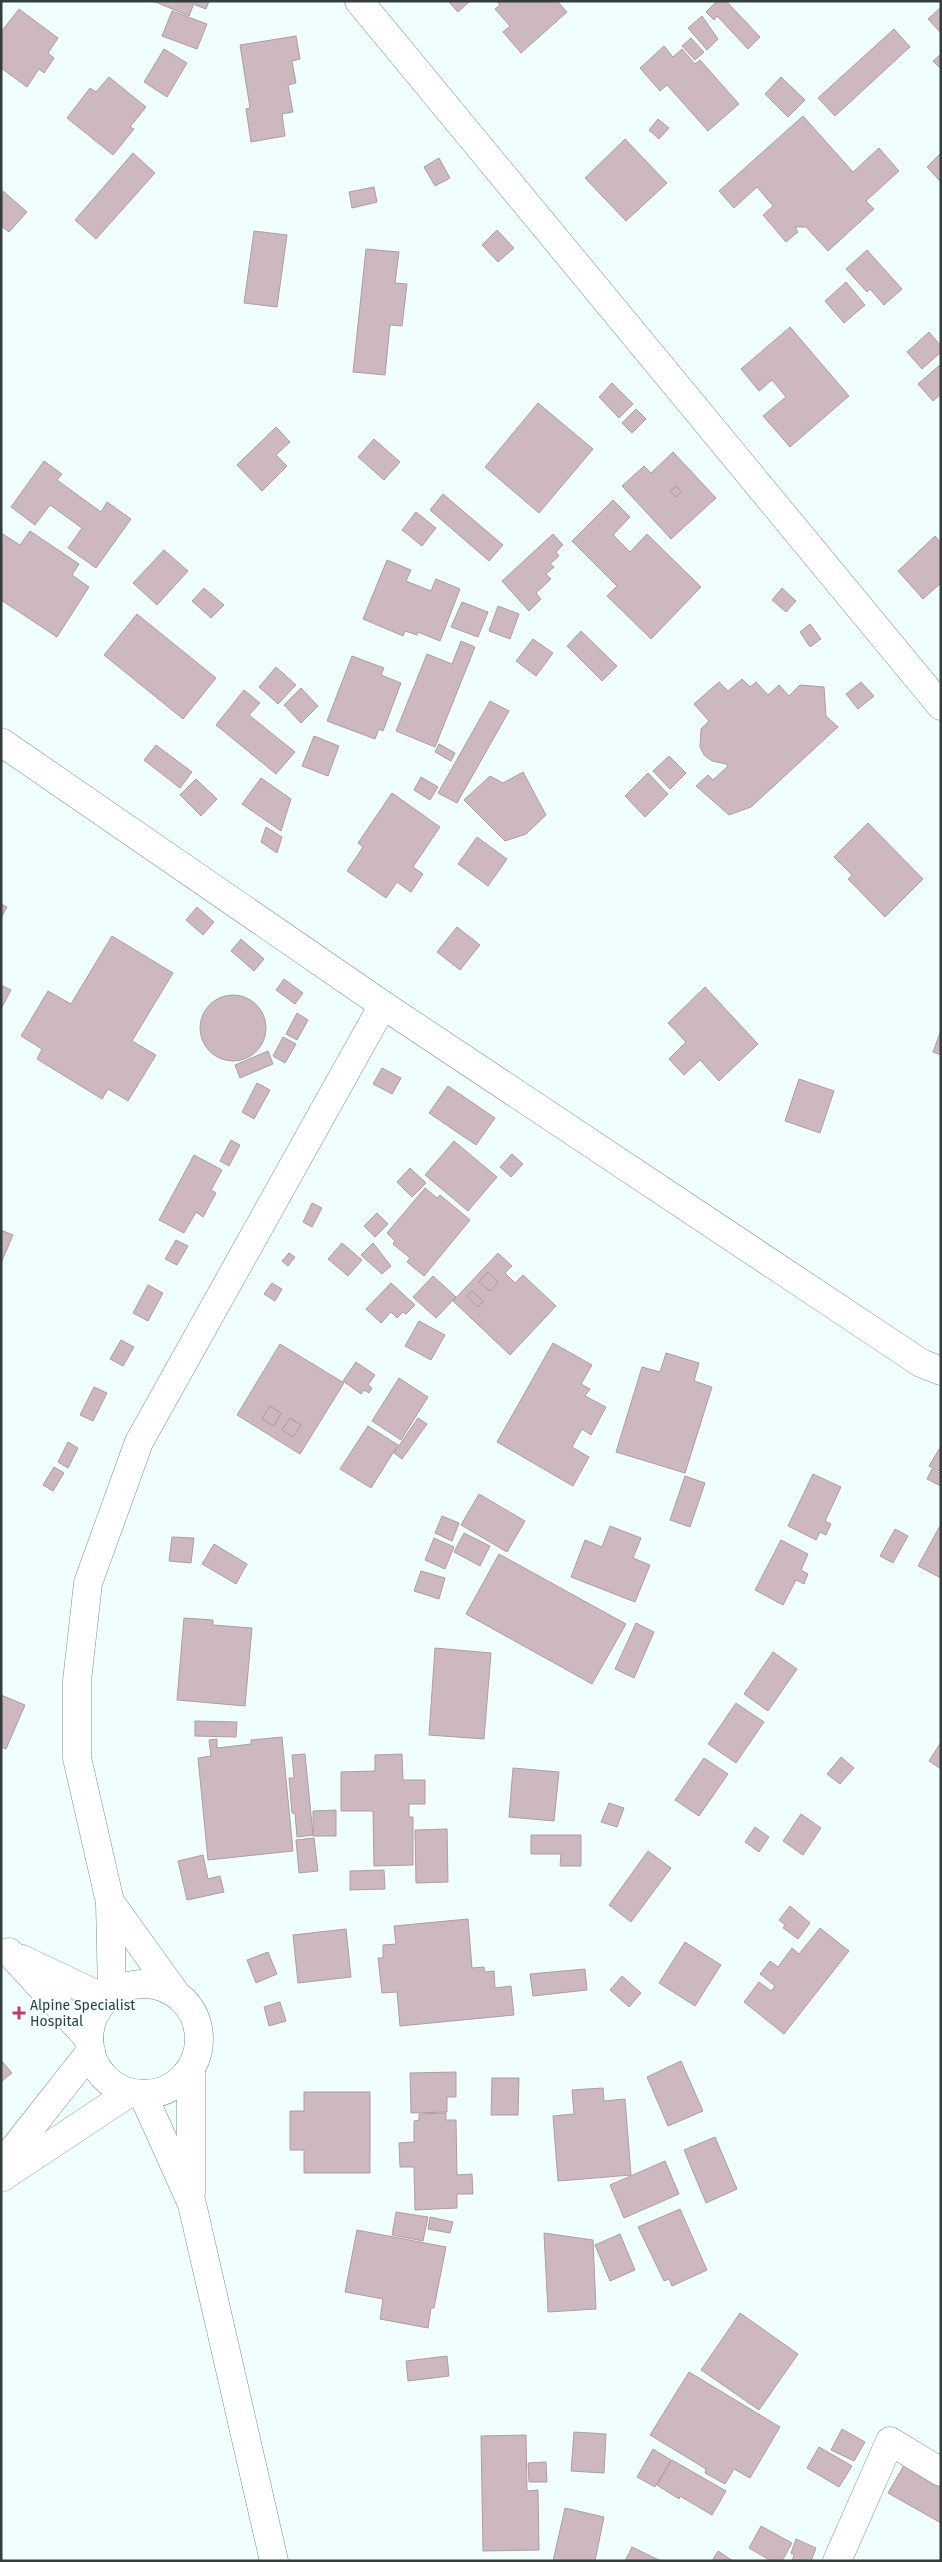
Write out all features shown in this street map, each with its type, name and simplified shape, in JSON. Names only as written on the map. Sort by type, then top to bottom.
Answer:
[{"type":"street","points":[[360,1],[941,706]]},
{"type":"street","points":[[1,742],[383,1005],[921,1364],[941,1371]]},
{"type":"street","points":[[109,1997],[110,1902],[77,1758],[77,1681],[88,1583],[139,1442],[383,1005]]},
{"type":"street","points":[[110,1902],[174,1991],[194,2013],[200,2042],[191,2070],[192,2204],[274,2561]]},
{"type":"street","points":[[5,1950],[109,1997]]},
{"type":"street","points":[[5,1950],[90,2045],[104,2077],[136,2094],[192,2204]]},
{"type":"street","points":[[1,2165],[90,2045],[91,2024],[97,2010],[109,1997],[132,1985],[153,1984],[174,1991]]},
{"type":"street","points":[[1,2178],[136,2094],[170,2089],[191,2070]]},
{"type":"street","points":[[837,2561],[890,2440],[941,2472]]},
{"type":"building","points":[[153,1],[195,1],[189,16]]},
{"type":"building","points":[[196,1],[209,1],[206,9],[195,5]]},
{"type":"building","points":[[448,1],[470,1],[458,12]]},
{"type":"building","points":[[497,1],[557,1],[567,12],[521,53],[503,32],[510,26],[495,9],[500,5]]},
{"type":"building","points":[[717,1],[726,1],[760,37],[748,49],[717,16],[714,20],[706,12]]},
{"type":"building","points":[[941,7],[941,33],[928,19]]},
{"type":"building","points":[[19,9],[58,38],[48,53],[54,58],[44,73],[39,69],[27,87],[1,68],[1,32]]},
{"type":"building","points":[[172,11],[207,24],[197,49],[162,36]]},
{"type":"building","points":[[702,16],[718,39],[707,50],[688,28]]},
{"type":"building","points":[[894,29],[910,47],[835,116],[818,98]]},
{"type":"building","points":[[296,36],[300,59],[292,61],[296,83],[288,85],[293,112],[282,114],[285,136],[251,142],[246,109],[250,108],[240,45]]},
{"type":"building","points":[[691,38],[704,52],[695,60],[682,46]]},
{"type":"building","points":[[664,46],[673,57],[682,49],[695,64],[700,60],[739,104],[708,131],[667,85],[660,91],[640,68]]},
{"type":"building","points":[[164,49],[187,63],[167,97],[144,82]]},
{"type":"building","points":[[941,54],[941,69],[933,61]]},
{"type":"building","points":[[109,77],[146,107],[130,127],[134,129],[113,155],[67,118],[90,88],[96,92]]},
{"type":"building","points":[[781,77],[805,100],[788,117],[765,94]]},
{"type":"building","points":[[803,116],[853,172],[879,148],[899,171],[866,201],[874,209],[828,251],[806,227],[795,227],[798,232],[786,242],[763,215],[773,206],[757,187],[734,208],[719,191]]},
{"type":"building","points":[[658,119],[669,128],[659,139],[649,130]]},
{"type":"building","points":[[625,139],[667,183],[626,221],[585,178]]},
{"type":"building","points":[[133,153],[155,173],[96,239],[75,220]]},
{"type":"building","points":[[941,153],[941,181],[940,181],[927,167]]},
{"type":"building","points":[[439,158],[450,178],[435,186],[424,167]]},
{"type":"building","points":[[374,187],[377,202],[352,208],[349,192]]},
{"type":"building","points":[[3,191],[27,212],[9,232],[1,226]]},
{"type":"building","points":[[497,230],[514,248],[498,262],[482,245]]},
{"type":"building","points":[[254,231],[287,235],[277,307],[244,303]]},
{"type":"building","points":[[366,249],[399,252],[395,283],[407,284],[402,326],[390,325],[385,375],[353,372]]},
{"type":"building","points":[[867,250],[902,289],[884,305],[870,289],[867,292],[846,269]]},
{"type":"building","points":[[846,282],[865,305],[844,323],[825,301]]},
{"type":"building","points":[[790,327],[849,396],[790,447],[763,416],[786,397],[772,380],[759,391],[741,369]]},
{"type":"building","points":[[929,332],[941,346],[941,352],[922,369],[907,352]]},
{"type":"building","points":[[941,364],[941,394],[933,401],[918,384]]},
{"type":"building","points":[[612,383],[633,404],[619,418],[599,397]]},
{"type":"building","points":[[538,403],[593,449],[539,513],[485,467]]},
{"type":"building","points":[[636,409],[646,419],[632,433],[622,423]]},
{"type":"building","points":[[276,427],[290,442],[276,455],[287,466],[262,491],[237,465]]},
{"type":"building","points":[[374,439],[400,462],[384,480],[358,457]]},
{"type":"building","points":[[673,452],[716,498],[671,539],[622,486],[644,466],[651,473]],"holes":[[[676,486],[681,492],[676,497],[670,491]]]},
{"type":"building","points":[[44,461],[62,474],[57,480],[101,512],[107,502],[131,519],[96,568],[68,548],[82,528],[50,505],[35,525],[11,507]]},
{"type":"building","points":[[676,486],[681,492],[676,497],[670,491]]},
{"type":"building","points":[[443,494],[503,545],[489,561],[430,510]]},
{"type":"building","points":[[613,500],[630,517],[613,535],[630,552],[647,534],[701,587],[651,639],[607,596],[617,586],[572,541]]},
{"type":"building","points":[[416,512],[436,528],[422,546],[402,530]]},
{"type":"building","points":[[30,531],[79,564],[72,575],[89,587],[57,637],[1,600],[1,533],[20,545]]},
{"type":"building","points":[[553,534],[563,545],[556,552],[559,556],[550,564],[554,567],[546,574],[551,579],[536,593],[541,599],[529,611],[502,581]]},
{"type":"building","points":[[935,536],[941,543],[941,583],[923,599],[898,571]]},
{"type":"building","points":[[164,550],[188,571],[157,605],[133,583]]},
{"type":"building","points":[[387,560],[411,570],[406,581],[431,591],[436,579],[460,589],[440,641],[418,632],[417,635],[405,631],[403,636],[363,619]]},
{"type":"building","points":[[204,588],[224,605],[211,618],[192,601]]},
{"type":"building","points":[[782,588],[796,601],[786,612],[772,600]]},
{"type":"building","points":[[462,602],[488,612],[478,637],[451,627]]},
{"type":"building","points":[[498,606],[519,614],[510,639],[489,631]]},
{"type":"building","points":[[137,614],[216,678],[183,719],[104,655]]},
{"type":"building","points":[[810,624],[821,639],[810,647],[800,632]]},
{"type":"building","points":[[581,631],[617,666],[602,681],[567,646]]},
{"type":"building","points":[[533,639],[553,653],[536,676],[516,661]]},
{"type":"building","points":[[461,641],[475,647],[435,747],[396,731],[427,654],[452,664]]},
{"type":"building","points":[[352,656],[384,668],[381,675],[401,683],[383,731],[379,729],[375,739],[327,721]]},
{"type":"building","points":[[276,667],[296,685],[278,704],[259,687]]},
{"type":"building","points":[[742,679],[750,687],[756,682],[768,695],[779,685],[789,696],[800,685],[824,687],[826,716],[838,727],[751,807],[729,815],[696,786],[708,775],[713,780],[728,766],[712,761],[704,755],[700,747],[701,729],[709,721],[694,704],[719,682],[728,691]]},
{"type":"building","points":[[861,682],[874,696],[858,709],[846,694]]},
{"type":"building","points":[[301,688],[318,706],[301,723],[284,705]]},
{"type":"building","points":[[244,690],[260,703],[249,715],[295,752],[276,774],[216,725]]},
{"type":"building","points":[[490,701],[509,711],[457,803],[438,793]]},
{"type":"building","points":[[314,736],[339,746],[328,776],[302,766]]},
{"type":"building","points":[[439,744],[455,753],[451,761],[435,752]]},
{"type":"building","points":[[156,745],[192,772],[180,788],[144,760]]},
{"type":"building","points":[[669,756],[686,773],[670,789],[653,771]]},
{"type":"building","points":[[523,772],[546,815],[526,834],[505,841],[464,800],[490,776],[503,783]]},
{"type":"building","points":[[648,773],[668,794],[645,817],[625,796]]},
{"type":"building","points":[[421,777],[438,787],[430,800],[414,790]]},
{"type":"building","points":[[261,778],[291,799],[281,831],[242,804]]},
{"type":"building","points":[[196,779],[217,799],[201,816],[180,795]]},
{"type":"building","points":[[392,793],[440,827],[413,867],[423,874],[411,892],[397,882],[386,898],[347,871],[363,847],[358,843]]},
{"type":"building","points":[[868,823],[923,879],[885,917],[848,879],[852,875],[834,857]]},
{"type":"building","points":[[266,827],[282,837],[277,853],[261,842]]},
{"type":"building","points":[[477,837],[507,859],[488,886],[458,864]]},
{"type":"building","points":[[1,904],[7,907],[1,918]]},
{"type":"building","points":[[197,907],[214,922],[203,935],[186,920]]},
{"type":"building","points":[[457,927],[480,945],[460,970],[437,952]]},
{"type":"building","points":[[112,936],[173,973],[132,1041],[156,1055],[128,1101],[108,1089],[102,1099],[37,1059],[42,1049],[21,1036],[48,991],[71,1004]]},
{"type":"building","points":[[241,939],[264,959],[254,971],[231,951]]},
{"type":"building","points":[[284,979],[303,993],[295,1004],[276,990]]},
{"type":"building","points":[[1,985],[11,990],[1,1009]]},
{"type":"building","points":[[705,987],[758,1044],[719,1081],[700,1060],[684,1075],[669,1059],[686,1042],[668,1023]]},
{"type":"building","points":[[233,995],[245,998],[256,1005],[263,1016],[266,1028],[263,1040],[256,1051],[245,1058],[233,1061],[221,1058],[210,1051],[203,1040],[200,1028],[203,1016],[210,1005],[221,998]]},
{"type":"building","points":[[297,1013],[308,1020],[297,1040],[286,1034]]},
{"type":"building","points":[[941,1030],[941,1055],[933,1052]]},
{"type":"building","points":[[283,1037],[296,1044],[285,1063],[273,1056]]},
{"type":"building","points":[[268,1051],[273,1064],[240,1078],[235,1065]]},
{"type":"building","points":[[382,1068],[401,1078],[392,1094],[373,1084]]},
{"type":"building","points":[[799,1079],[834,1091],[820,1133],[785,1121]]},
{"type":"building","points":[[257,1083],[270,1090],[254,1119],[242,1112]]},
{"type":"building","points":[[448,1086],[495,1118],[476,1145],[429,1113]]},
{"type":"building","points":[[231,1140],[240,1145],[229,1166],[220,1161]]},
{"type":"building","points":[[454,1141],[497,1177],[468,1211],[425,1175]]},
{"type":"building","points":[[512,1154],[523,1164],[511,1177],[500,1167]]},
{"type":"building","points":[[194,1155],[222,1170],[211,1190],[216,1193],[203,1217],[196,1212],[184,1233],[159,1220]]},
{"type":"building","points":[[410,1168],[426,1183],[412,1197],[397,1182]]},
{"type":"building","points":[[425,1188],[437,1198],[440,1195],[470,1220],[424,1276],[407,1262],[410,1258],[393,1244],[395,1241],[387,1233]]},
{"type":"building","points":[[312,1203],[322,1208],[312,1227],[303,1222]]},
{"type":"building","points":[[377,1213],[388,1224],[375,1237],[364,1226]]},
{"type":"building","points":[[1,1230],[13,1235],[1,1263]]},
{"type":"building","points":[[176,1240],[188,1246],[177,1265],[165,1259]]},
{"type":"building","points":[[342,1243],[362,1260],[348,1276],[328,1259]]},
{"type":"building","points":[[373,1243],[391,1266],[382,1274],[361,1255]]},
{"type":"building","points":[[289,1253],[295,1257],[288,1266],[282,1261]]},
{"type":"building","points":[[498,1253],[512,1266],[505,1273],[515,1283],[523,1275],[556,1306],[510,1355],[453,1301]],"holes":[[[488,1272],[498,1282],[490,1291],[479,1282]],[[472,1291],[483,1301],[478,1307],[467,1296]]]},
{"type":"building","points":[[488,1272],[498,1282],[490,1291],[479,1282]]},
{"type":"building","points":[[433,1276],[456,1297],[436,1318],[413,1297]]},
{"type":"building","points":[[272,1283],[282,1289],[275,1301],[264,1294]]},
{"type":"building","points":[[391,1283],[415,1305],[406,1314],[403,1312],[397,1318],[391,1312],[381,1323],[366,1309]]},
{"type":"building","points":[[148,1285],[163,1293],[148,1321],[133,1313]]},
{"type":"building","points":[[472,1291],[483,1301],[478,1307],[467,1296]]},
{"type":"building","points":[[419,1321],[445,1335],[431,1360],[405,1346]]},
{"type":"building","points":[[121,1340],[134,1347],[123,1366],[110,1359]]},
{"type":"building","points":[[553,1343],[592,1365],[581,1384],[590,1389],[585,1396],[606,1407],[591,1435],[582,1429],[572,1447],[589,1457],[573,1486],[497,1442]]},
{"type":"building","points":[[280,1344],[344,1383],[300,1454],[237,1415]],"holes":[[[270,1406],[281,1413],[274,1426],[262,1419]],[[290,1418],[301,1425],[293,1437],[282,1430]]]},
{"type":"building","points":[[666,1353],[699,1363],[694,1381],[712,1387],[685,1473],[616,1452],[642,1367],[660,1372]]},
{"type":"building","points":[[356,1362],[375,1375],[368,1385],[372,1388],[369,1393],[364,1390],[361,1394],[343,1381]]},
{"type":"building","points":[[399,1378],[428,1397],[401,1440],[372,1421]]},
{"type":"building","points":[[94,1387],[107,1393],[93,1421],[80,1415]]},
{"type":"building","points":[[270,1406],[281,1413],[274,1426],[262,1419]]},
{"type":"building","points":[[290,1418],[301,1425],[293,1437],[282,1430]]},
{"type":"building","points":[[418,1418],[427,1424],[402,1459],[394,1453]]},
{"type":"building","points":[[368,1426],[398,1445],[371,1488],[340,1469]]},
{"type":"building","points":[[68,1442],[78,1448],[68,1468],[58,1462]]},
{"type":"building","points":[[941,1446],[941,1472],[929,1466]]},
{"type":"building","points":[[54,1467],[64,1473],[53,1491],[43,1485]]},
{"type":"building","points":[[932,1469],[941,1474],[941,1486],[927,1479]]},
{"type":"building","points":[[813,1474],[841,1487],[825,1521],[831,1524],[826,1535],[820,1532],[816,1540],[788,1526]]},
{"type":"building","points":[[685,1476],[705,1483],[690,1527],[670,1520]]},
{"type":"building","points":[[479,1494],[525,1521],[507,1552],[461,1525]]},
{"type":"building","points":[[442,1516],[459,1523],[452,1541],[435,1533]]},
{"type":"building","points":[[941,1524],[941,1578],[918,1566]]},
{"type":"building","points":[[610,1526],[641,1538],[633,1558],[650,1565],[635,1602],[571,1577],[585,1540],[602,1547]]},
{"type":"building","points":[[895,1529],[908,1536],[893,1563],[880,1556]]},
{"type":"building","points":[[464,1533],[490,1546],[480,1566],[454,1552]]},
{"type":"building","points":[[172,1537],[194,1538],[191,1563],[169,1561]]},
{"type":"building","points":[[434,1538],[454,1547],[445,1569],[425,1560]]},
{"type":"building","points":[[781,1540],[808,1554],[801,1570],[808,1574],[804,1584],[796,1580],[783,1605],[755,1590]]},
{"type":"building","points":[[214,1544],[247,1564],[236,1584],[202,1564]]},
{"type":"building","points":[[499,1554],[626,1624],[592,1684],[466,1614]]},
{"type":"building","points":[[421,1571],[445,1578],[439,1599],[414,1591]]},
{"type":"building","points":[[184,1618],[213,1620],[213,1625],[252,1628],[245,1706],[177,1700]]},
{"type":"building","points":[[636,1623],[654,1632],[634,1678],[615,1669]]},
{"type":"building","points":[[435,1648],[491,1653],[484,1739],[429,1735]]},
{"type":"building","points":[[773,1652],[797,1669],[768,1711],[744,1694]]},
{"type":"building","points":[[1,1695],[25,1705],[6,1749],[1,1747]]},
{"type":"building","points":[[736,1703],[764,1722],[736,1763],[708,1744]]},
{"type":"building","points":[[195,1721],[237,1722],[236,1737],[195,1736]]},
{"type":"building","points":[[282,1737],[293,1851],[208,1860],[198,1758],[211,1756],[209,1740],[217,1739],[217,1748],[251,1744],[251,1740]]},
{"type":"building","points":[[941,1742],[941,1769],[929,1761]]},
{"type":"building","points":[[305,1754],[313,1835],[297,1837],[295,1813],[292,1813],[289,1778],[294,1778],[292,1755]]},
{"type":"building","points":[[402,1754],[403,1780],[425,1780],[425,1804],[409,1804],[409,1817],[413,1817],[413,1865],[374,1866],[373,1811],[341,1811],[341,1772],[375,1771],[375,1755]]},
{"type":"building","points":[[841,1757],[854,1768],[840,1784],[827,1774]]},
{"type":"building","points":[[704,1758],[728,1774],[699,1816],[675,1800]]},
{"type":"building","points":[[513,1768],[559,1772],[554,1821],[509,1817]]},
{"type":"building","points":[[609,1803],[624,1808],[617,1827],[601,1822]]},
{"type":"building","points":[[336,1810],[336,1836],[313,1836],[313,1811]]},
{"type":"building","points":[[801,1814],[821,1828],[803,1855],[783,1841]]},
{"type":"building","points":[[755,1827],[769,1837],[759,1852],[745,1842]]},
{"type":"building","points":[[447,1829],[448,1882],[416,1883],[415,1830]]},
{"type":"building","points":[[531,1835],[581,1835],[581,1866],[560,1866],[561,1854],[531,1854]]},
{"type":"building","points":[[314,1838],[318,1871],[299,1873],[296,1840]]},
{"type":"building","points":[[648,1851],[671,1868],[631,1922],[609,1905]]},
{"type":"building","points":[[203,1855],[208,1879],[220,1876],[224,1892],[187,1900],[178,1861]]},
{"type":"building","points":[[384,1870],[385,1889],[350,1890],[350,1871]]},
{"type":"building","points":[[790,1906],[810,1923],[798,1939],[783,1928],[785,1925],[779,1920]]},
{"type":"building","points":[[468,1919],[472,1968],[484,1967],[485,1972],[494,1971],[495,1988],[511,1986],[514,2015],[400,2026],[397,1992],[382,1993],[378,1958],[383,1958],[383,1945],[396,1944],[394,1926]]},
{"type":"building","points":[[820,1928],[849,1951],[784,2034],[744,2002],[759,1982],[771,1991],[775,1986],[760,1974],[770,1961],[778,1967],[792,1948],[799,1954]]},
{"type":"building","points":[[346,1929],[351,1977],[298,1983],[293,1935]]},
{"type":"building","points":[[685,1942],[721,1965],[695,2006],[659,1983]]},
{"type":"building","points":[[268,1952],[277,1974],[256,1983],[247,1960]]},
{"type":"building","points":[[585,1969],[587,1990],[533,1996],[530,1974]]},
{"type":"building","points":[[622,1976],[641,1993],[629,2007],[610,1990]]},
{"type":"building","points":[[280,2002],[286,2021],[269,2026],[264,2007]]},
{"type":"building","points":[[1,2060],[12,2073],[1,2082]]},
{"type":"building","points":[[681,2061],[703,2111],[668,2126],[647,2077]]},
{"type":"building","points":[[456,2072],[456,2097],[447,2097],[447,2112],[411,2113],[410,2073]]},
{"type":"building","points":[[492,2078],[519,2078],[518,2115],[491,2115]]},
{"type":"building","points":[[603,2088],[604,2101],[625,2099],[631,2175],[558,2181],[553,2116],[574,2114],[572,2090]]},
{"type":"building","points":[[304,2092],[370,2092],[370,2173],[304,2173],[304,2150],[290,2150],[290,2111],[304,2111]]},
{"type":"building","points":[[446,2113],[446,2120],[456,2120],[457,2175],[472,2174],[473,2194],[457,2194],[457,2208],[415,2210],[414,2167],[400,2167],[399,2143],[414,2142],[414,2121],[419,2120],[419,2114]]},
{"type":"building","points":[[715,2137],[737,2189],[706,2203],[684,2150]]},
{"type":"building","points":[[665,2161],[679,2194],[624,2218],[610,2185]]},
{"type":"building","points":[[680,2209],[707,2270],[672,2286],[669,2279],[664,2281],[638,2227]]},
{"type":"building","points":[[396,2212],[428,2217],[423,2241],[392,2235]]},
{"type":"building","points":[[430,2217],[453,2222],[450,2233],[428,2229]]},
{"type":"building","points":[[357,2230],[446,2247],[434,2308],[431,2308],[428,2328],[380,2319],[383,2299],[345,2292]]},
{"type":"building","points":[[544,2233],[593,2240],[596,2309],[548,2312]]},
{"type":"building","points":[[620,2234],[635,2270],[610,2281],[595,2245]]},
{"type":"building","points":[[740,2313],[798,2354],[759,2410],[701,2370]]},
{"type":"building","points":[[447,2356],[449,2376],[408,2381],[406,2361]]},
{"type":"building","points":[[689,2372],[780,2427],[750,2478],[734,2469],[725,2484],[705,2473],[706,2469],[650,2435]]},
{"type":"building","points":[[842,2429],[865,2442],[854,2461],[831,2450]]},
{"type":"building","points":[[574,2432],[606,2434],[604,2473],[571,2471]]},
{"type":"building","points":[[526,2435],[527,2491],[538,2490],[539,2550],[483,2551],[481,2436]]},
{"type":"building","points":[[819,2447],[852,2466],[839,2487],[807,2468]]},
{"type":"building","points":[[653,2449],[671,2460],[655,2487],[637,2477]]},
{"type":"building","points":[[672,2460],[726,2491],[712,2515],[680,2496],[679,2499],[657,2485]]},
{"type":"building","points":[[907,2460],[941,2479],[941,2523],[888,2493]]},
{"type":"building","points":[[546,2462],[547,2482],[529,2482],[528,2463]]},
{"type":"building","points":[[565,2508],[604,2517],[595,2561],[553,2561]]},
{"type":"building","points":[[761,2526],[792,2543],[782,2561],[771,2561],[749,2548]]},
{"type":"building","points":[[796,2539],[816,2548],[811,2561],[792,2561],[794,2555],[791,2553]]},
{"type":"building","points":[[632,2547],[661,2561],[625,2561]]},
{"type":"building","points":[[718,2551],[733,2561],[712,2561]]},
{"type":"place","name":"Alpine Specialist Hospital","points":[[19,2013]]}]
